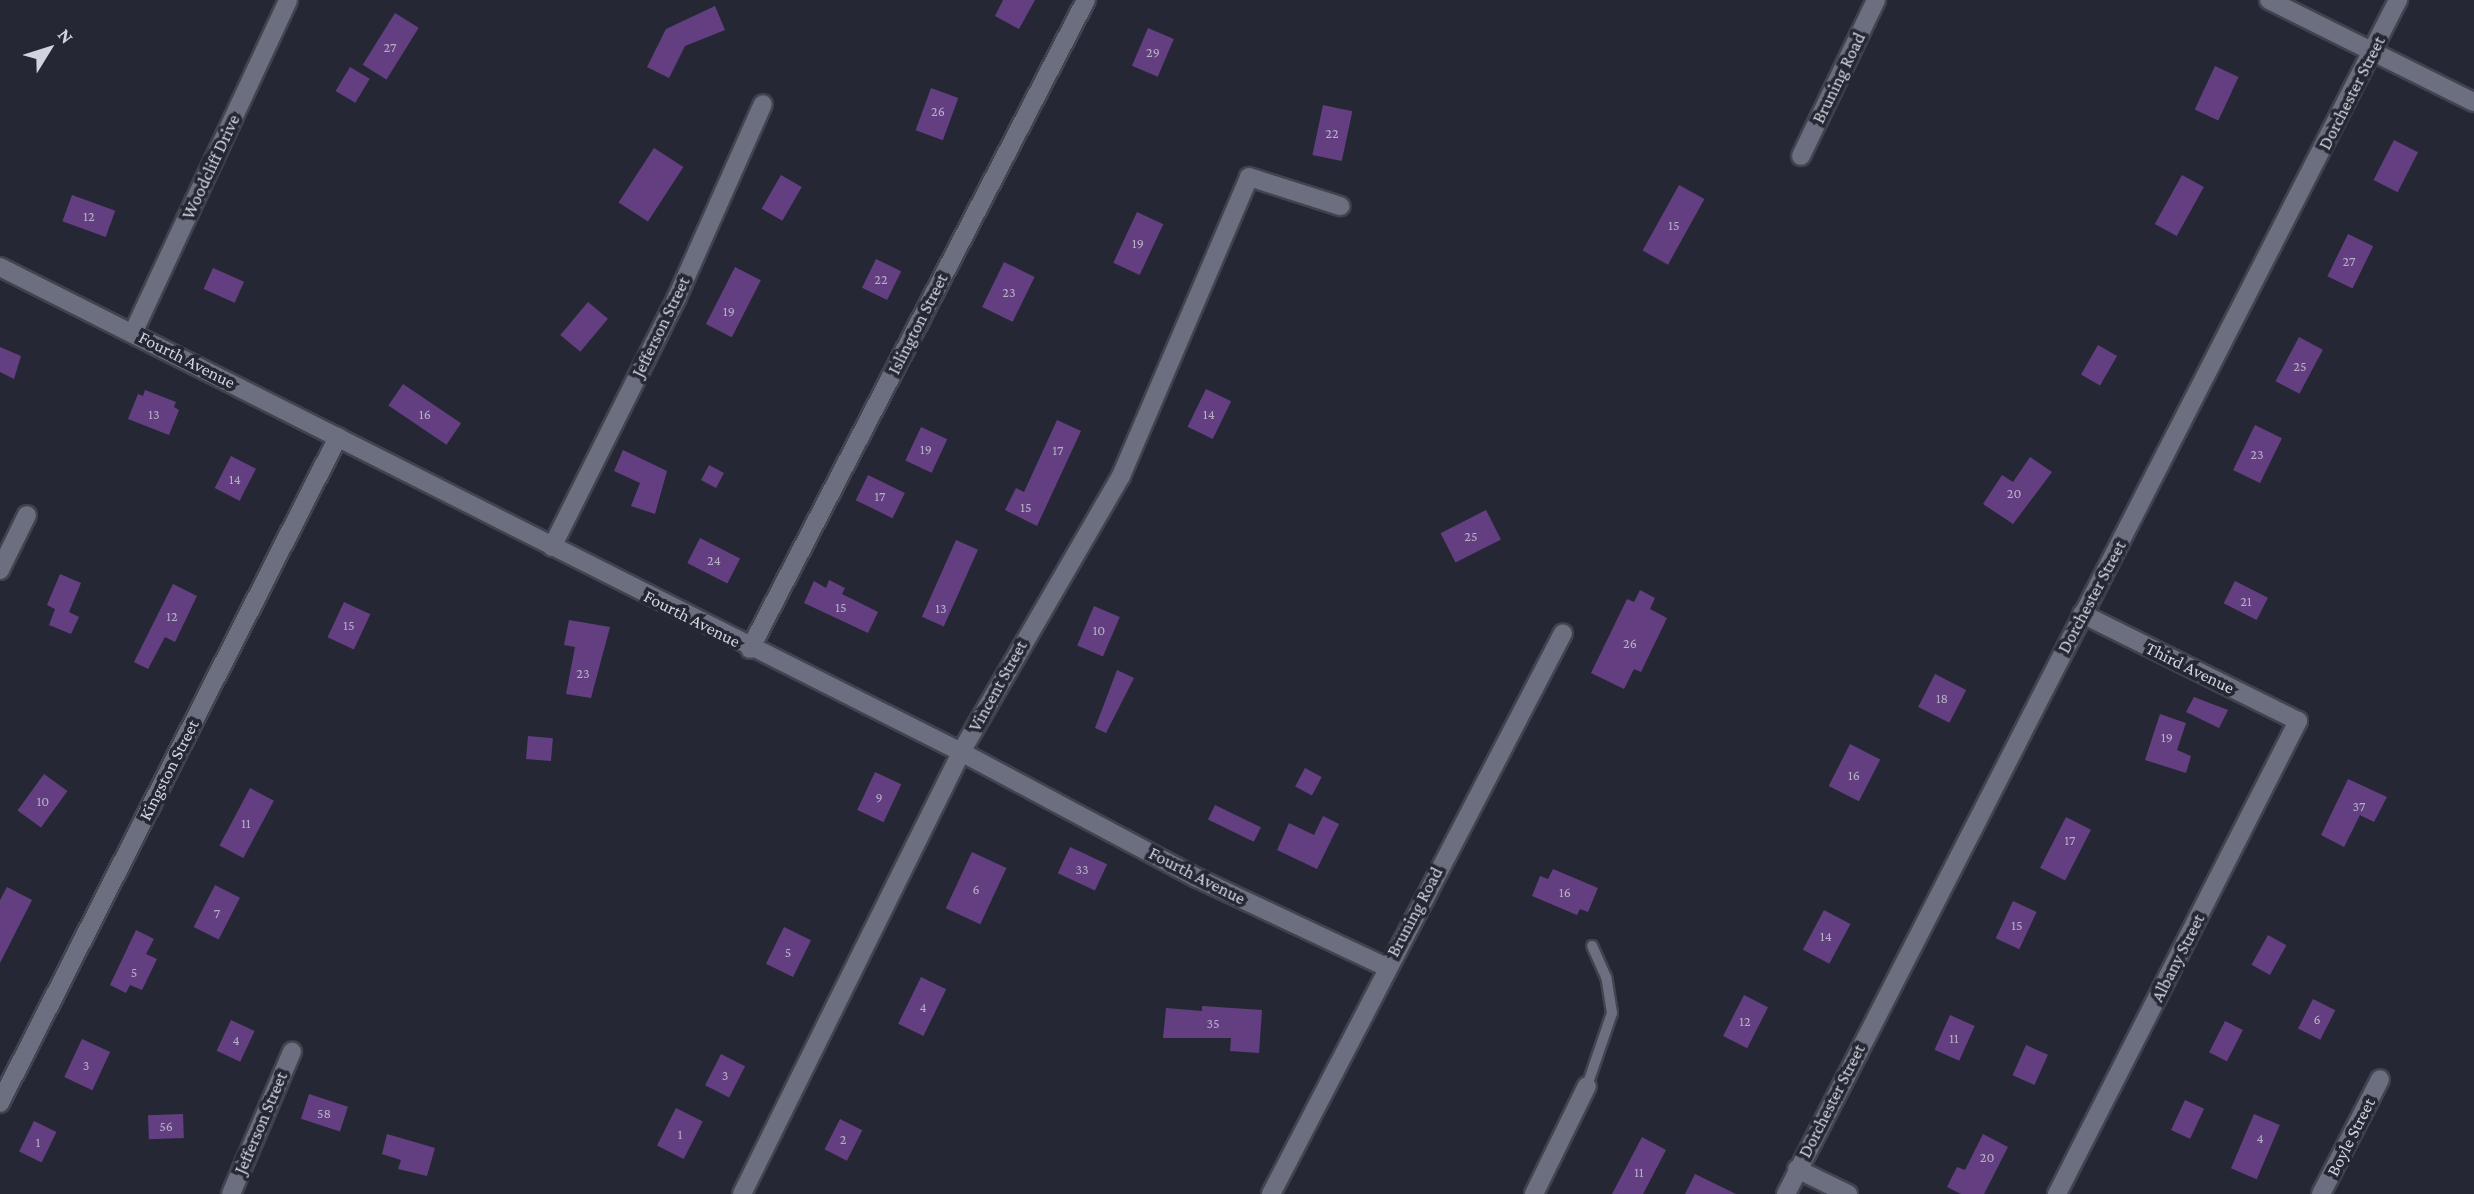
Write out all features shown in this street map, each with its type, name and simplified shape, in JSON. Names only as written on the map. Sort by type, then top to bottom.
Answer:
[{"type":"street","name":"Woodcliff Drive","points":[[133,333],[288,0]]},
{"type":"street","name":"Islington Street","points":[[750,649],[1086,0]]},
{"type":"street","name":"Bruning Road","points":[[1801,156],[1876,0]]},
{"type":"street","points":[[2269,0],[2474,103]]},
{"type":"street","name":"Dorchester Street","points":[[1786,1194],[2398,0]]},
{"type":"street","name":"Jefferson Street","points":[[552,547],[677,297],[763,104]]},
{"type":"street","name":"Vincent Street","points":[[742,1194],[961,752],[1121,476],[1249,177],[1340,206]]},
{"type":"street","name":"Fourth Avenue","points":[[0,267],[750,649],[961,752],[1196,878],[1386,967]]},
{"type":"street","name":"Kingston Street","points":[[0,1103],[338,438]]},
{"type":"street","points":[[0,570],[27,515]]},
{"type":"street","name":"Third Avenue","points":[[2082,614],[2298,721]]},
{"type":"street","name":"Bruning Road","points":[[1271,1194],[1386,967],[1563,633]]},
{"type":"street","name":"Albany Street","points":[[2057,1194],[2298,721]]},
{"type":"street","name":"Jefferson Street","points":[[230,1194],[292,1052]]},
{"type":"street","name":"Boyle Street","points":[[2321,1194],[2380,1079]]},
{"type":"street","points":[[1534,1194],[1587,1086]]},
{"type":"street","points":[[1797,1169],[1848,1194]]},
{"type":"lane","points":[[1587,1086],[1612,1013],[1606,977],[1592,946]]},
{"type":"building","points":[[1003,0],[1035,0],[1019,29],[995,16]]},
{"type":"building","points":[[715,6],[725,30],[685,46],[669,78],[647,67],[666,29]]},
{"type":"building","points":[[395,13],[419,28],[386,80],[363,65]]},
{"type":"building","points":[[1148,28],[1174,39],[1158,77],[1132,66]]},
{"type":"building","points":[[2215,66],[2239,77],[2218,120],[2195,110]]},
{"type":"building","points":[[350,67],[370,79],[355,103],[336,91]]},
{"type":"building","points":[[931,88],[958,98],[943,140],[916,130]]},
{"type":"building","points":[[1323,105],[1352,111],[1342,161],[1312,155]]},
{"type":"building","points":[[2394,140],[2418,152],[2398,192],[2374,180]]},
{"type":"building","points":[[654,148],[683,167],[648,222],[619,203]]},
{"type":"building","points":[[781,175],[802,187],[782,221],[762,209]]},
{"type":"building","points":[[2182,175],[2204,187],[2177,236],[2155,224]]},
{"type":"building","points":[[1679,185],[1704,199],[1668,265],[1643,251]]},
{"type":"building","points":[[72,195],[115,211],[106,237],[62,221]]},
{"type":"building","points":[[1137,212],[1163,224],[1140,275],[1113,263]]},
{"type":"building","points":[[2348,234],[2373,246],[2353,289],[2327,276]]},
{"type":"building","points":[[876,259],[901,271],[887,300],[862,288]]},
{"type":"building","points":[[1004,262],[1035,277],[1013,322],[982,307]]},
{"type":"building","points":[[735,267],[761,280],[732,337],[706,324]]},
{"type":"building","points":[[213,268],[244,282],[235,303],[204,289]]},
{"type":"building","points":[[588,302],[608,319],[580,352],[560,335]]},
{"type":"building","points":[[2299,337],[2323,350],[2299,394],[2276,381]]},
{"type":"building","points":[[2098,345],[2117,356],[2100,385],[2081,374]]},
{"type":"building","points":[[0,347],[21,356],[14,379],[0,372]]},
{"type":"building","points":[[403,384],[461,423],[446,445],[388,406]]},
{"type":"building","points":[[1206,389],[1231,401],[1213,439],[1188,427]]},
{"type":"building","points":[[145,390],[176,402],[174,407],[179,410],[169,435],[128,419],[138,394],[143,396]]},
{"type":"building","points":[[1057,420],[1081,431],[1037,526],[1005,510],[1016,488],[1024,492]]},
{"type":"building","points":[[2255,425],[2282,438],[2260,483],[2233,470]]},
{"type":"building","points":[[921,427],[947,439],[932,473],[905,461]]},
{"type":"building","points":[[623,450],[667,471],[655,514],[631,506],[640,483],[614,471]]},
{"type":"building","points":[[231,456],[256,469],[240,501],[215,488]]},
{"type":"building","points":[[2030,457],[2052,472],[2013,524],[1983,504],[2002,475],[2013,482]]},
{"type":"building","points":[[709,465],[724,473],[716,488],[701,480]]},
{"type":"building","points":[[868,475],[905,493],[893,518],[856,500]]},
{"type":"building","points":[[1486,510],[1501,539],[1456,563],[1441,533]]},
{"type":"building","points":[[700,538],[740,558],[727,583],[687,563]]},
{"type":"building","points":[[956,540],[978,550],[944,626],[922,617]]},
{"type":"building","points":[[60,574],[81,583],[69,612],[79,617],[71,634],[49,625],[55,609],[47,605]]},
{"type":"building","points":[[829,580],[845,588],[842,594],[878,612],[868,633],[804,603],[814,581],[826,588]]},
{"type":"building","points":[[2235,581],[2268,598],[2257,620],[2224,603]]},
{"type":"building","points":[[173,584],[197,596],[175,642],[165,637],[148,669],[134,662]]},
{"type":"building","points":[[1640,590],[1655,598],[1650,609],[1667,618],[1641,672],[1634,669],[1624,689],[1591,673],[1627,599],[1634,602]]},
{"type":"building","points":[[344,602],[370,614],[354,650],[328,637]]},
{"type":"building","points":[[1094,606],[1120,617],[1103,657],[1077,646]]},
{"type":"building","points":[[569,620],[610,627],[591,698],[566,694],[575,647],[564,645]]},
{"type":"building","points":[[1117,670],[1134,678],[1106,733],[1095,728]]},
{"type":"building","points":[[1935,674],[1966,690],[1949,723],[1918,707]]},
{"type":"building","points":[[2194,697],[2228,710],[2219,728],[2186,712]]},
{"type":"building","points":[[2160,714],[2186,723],[2177,750],[2191,756],[2186,773],[2145,760]]},
{"type":"building","points":[[528,736],[553,738],[551,761],[526,759]]},
{"type":"building","points":[[1850,744],[1880,759],[1859,801],[1829,786]]},
{"type":"building","points":[[1305,768],[1322,777],[1312,795],[1295,787]]},
{"type":"building","points":[[875,772],[901,784],[884,822],[857,810]]},
{"type":"building","points":[[44,774],[67,791],[41,827],[18,810]]},
{"type":"building","points":[[2348,779],[2387,797],[2374,822],[2360,815],[2344,847],[2321,835]]},
{"type":"building","points":[[250,788],[274,801],[243,858],[219,845]]},
{"type":"building","points":[[1215,805],[1261,827],[1254,842],[1208,819]]},
{"type":"building","points":[[1323,816],[1339,824],[1317,869],[1277,850],[1289,823],[1314,835]]},
{"type":"building","points":[[2066,817],[2091,830],[2065,880],[2040,868]]},
{"type":"building","points":[[1070,847],[1107,864],[1095,891],[1058,873]]},
{"type":"building","points":[[972,852],[1006,868],[980,924],[946,908]]},
{"type":"building","points":[[1553,869],[1598,888],[1588,912],[1580,909],[1577,915],[1532,896],[1540,876],[1548,879]]},
{"type":"building","points":[[215,885],[240,898],[219,940],[194,927]]},
{"type":"building","points":[[7,887],[32,900],[0,963],[0,900]]},
{"type":"building","points":[[2013,901],[2037,912],[2019,949],[1996,938]]},
{"type":"building","points":[[1824,910],[1850,924],[1829,964],[1803,950]]},
{"type":"building","points":[[784,927],[811,940],[793,977],[766,964]]},
{"type":"building","points":[[136,930],[154,939],[146,954],[157,959],[142,990],[130,985],[126,993],[110,985]]},
{"type":"building","points":[[2268,935],[2286,945],[2270,975],[2252,965]]},
{"type":"building","points":[[921,977],[946,989],[923,1036],[898,1024]]},
{"type":"building","points":[[1744,995],[1768,1007],[1747,1048],[1723,1036]]},
{"type":"building","points":[[2313,999],[2335,1010],[2320,1040],[2298,1028]]},
{"type":"building","points":[[1202,1006],[1262,1010],[1259,1053],[1230,1051],[1231,1038],[1163,1038],[1166,1008],[1202,1011]]},
{"type":"building","points":[[1950,1015],[1975,1026],[1959,1061],[1935,1050]]},
{"type":"building","points":[[231,1020],[255,1031],[240,1062],[217,1051]]},
{"type":"building","points":[[2225,1021],[2243,1030],[2227,1061],[2209,1052]]},
{"type":"building","points":[[82,1039],[110,1052],[92,1090],[64,1077]]},
{"type":"building","points":[[2026,1045],[2048,1055],[2035,1085],[2013,1075]]},
{"type":"building","points":[[721,1054],[745,1066],[729,1097],[705,1085]]},
{"type":"building","points":[[309,1094],[348,1107],[340,1131],[301,1119]]},
{"type":"building","points":[[2185,1100],[2204,1109],[2190,1139],[2171,1130]]},
{"type":"building","points":[[676,1108],[703,1122],[684,1159],[657,1145]]},
{"type":"building","points":[[183,1114],[184,1138],[149,1139],[148,1115]]},
{"type":"building","points":[[2254,1114],[2280,1125],[2257,1179],[2231,1168]]},
{"type":"building","points":[[840,1119],[862,1130],[847,1161],[825,1149]]},
{"type":"building","points":[[34,1121],[56,1132],[42,1163],[19,1152]]},
{"type":"building","points":[[387,1134],[435,1148],[427,1176],[398,1169],[401,1160],[382,1154]]},
{"type":"building","points":[[1983,1134],[2008,1147],[1984,1194],[1961,1194],[1947,1187],[1957,1167],[1965,1170]]},
{"type":"building","points":[[1642,1137],[1666,1150],[1643,1194],[1612,1194]]},
{"type":"building","points":[[1695,1174],[1736,1194],[1685,1194]]}]
